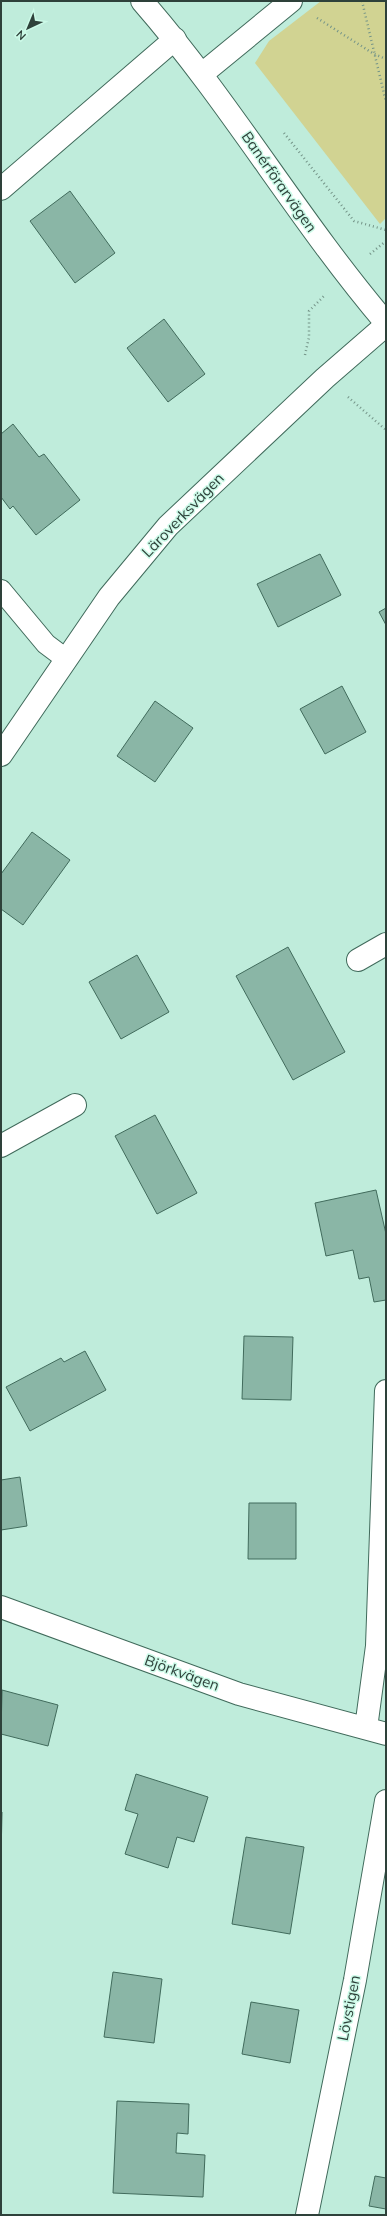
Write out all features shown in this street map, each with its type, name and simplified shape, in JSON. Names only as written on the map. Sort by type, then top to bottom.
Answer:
[{"type":"street","name":"Banérförarvägen","points":[[142,1],[175,39],[202,74],[345,275],[386,324]]},
{"type":"street","points":[[202,74],[291,1]]},
{"type":"street","points":[[1,189],[175,39]]},
{"type":"street","name":"Läroverksvägen","points":[[1,755],[109,597],[168,526],[325,378],[386,324]]},
{"type":"street","points":[[358,960],[386,944]]},
{"type":"street","points":[[1,1146],[76,1105]]},
{"type":"street","name":"Björkvägen","points":[[1,1607],[239,1694],[376,1731],[377,1646],[386,1391]]},
{"type":"street","name":"Lövstigen","points":[[307,2215],[355,1980],[386,1801]]},
{"type":"lane","points":[[1,590],[46,644],[66,659]]},
{"type":"path","points":[[291,1],[374,54],[386,59]]},
{"type":"path","points":[[362,1],[386,102]]},
{"type":"path","points":[[344,394],[386,430]]},
{"type":"green space","points":[[321,1],[386,1],[386,218],[380,224],[255,63],[269,41]]},
{"type":"building","points":[[70,191],[115,253],[75,283],[30,221]]},
{"type":"building","points":[[164,319],[205,374],[168,402],[127,348]]},
{"type":"building","points":[[13,424],[39,457],[44,454],[80,500],[36,535],[13,506],[10,509],[1,497],[1,434]]},
{"type":"building","points":[[320,554],[341,595],[278,627],[257,584]]},
{"type":"building","points":[[386,608],[386,625],[379,612]]},
{"type":"building","points":[[342,686],[366,732],[325,754],[300,709]]},
{"type":"building","points":[[155,701],[193,728],[155,782],[117,756]]},
{"type":"building","points":[[32,832],[70,860],[23,925],[1,909],[1,874]]},
{"type":"building","points":[[288,947],[345,1052],[293,1080],[236,976]]},
{"type":"building","points":[[137,955],[169,1012],[121,1039],[89,982]]},
{"type":"building","points":[[155,1115],[197,1193],[157,1214],[115,1136]]},
{"type":"building","points":[[376,1190],[386,1234],[386,1300],[374,1302],[369,1277],[359,1279],[353,1250],[326,1256],[315,1203]]},
{"type":"building","points":[[244,1336],[293,1337],[291,1400],[242,1399]]},
{"type":"building","points":[[85,1351],[106,1390],[30,1431],[6,1387],[61,1358],[64,1362]]},
{"type":"building","points":[[20,1477],[27,1526],[1,1530],[1,1480]]},
{"type":"building","points":[[249,1503],[296,1503],[296,1559],[248,1559]]},
{"type":"building","points":[[2,1690],[58,1705],[48,1746],[1,1734]]},
{"type":"building","points":[[136,1774],[208,1797],[194,1842],[177,1837],[168,1868],[125,1854],[138,1814],[125,1810]]},
{"type":"building","points":[[1,1812],[2,1812],[1,1857]]},
{"type":"building","points":[[246,1837],[304,1847],[290,1934],[232,1924]]},
{"type":"building","points":[[113,1972],[162,1979],[154,2043],[104,2037]]},
{"type":"building","points":[[251,2002],[299,2010],[290,2063],[242,2054]]},
{"type":"building","points":[[117,2101],[189,2104],[188,2134],[177,2133],[176,2153],[205,2155],[203,2197],[113,2193]]},
{"type":"building","points":[[375,2176],[386,2178],[386,2209],[369,2206]]}]
